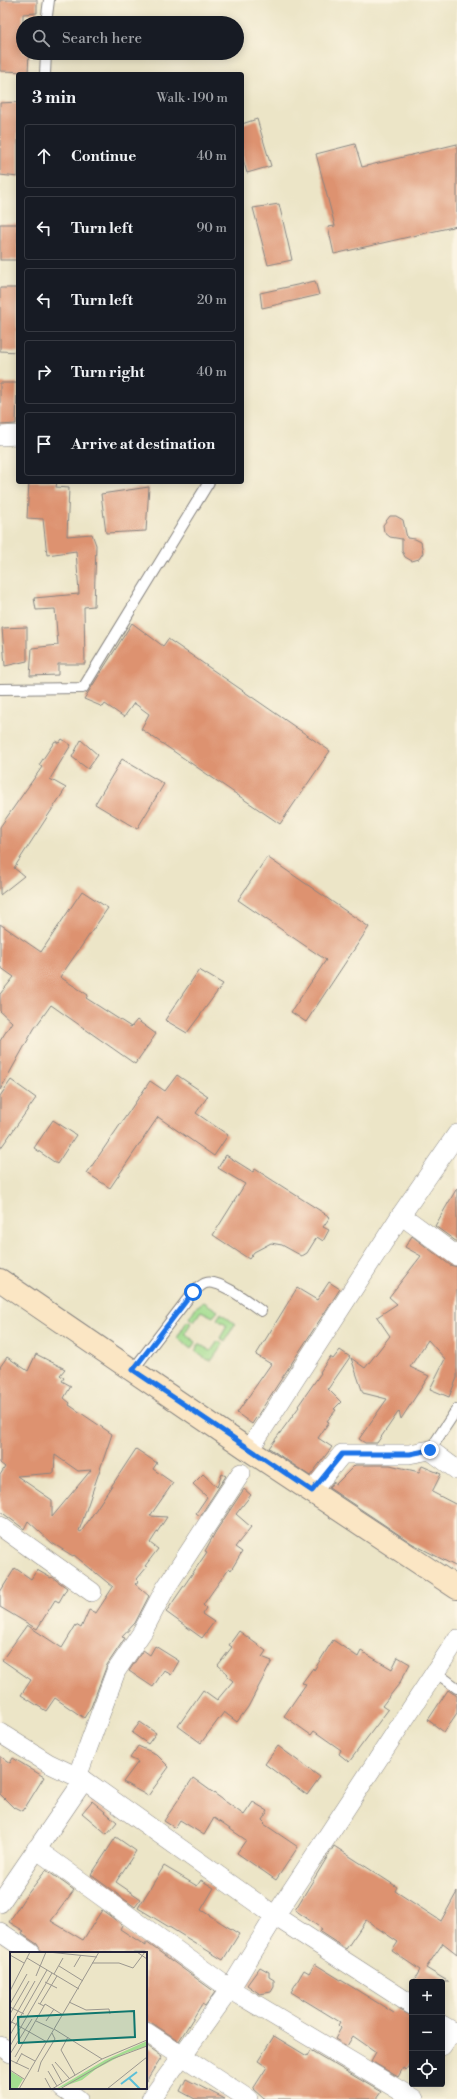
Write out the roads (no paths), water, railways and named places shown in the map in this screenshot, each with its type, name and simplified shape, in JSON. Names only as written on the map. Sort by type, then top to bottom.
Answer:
[{"type":"main road","points":[[0,1281],[249,1450],[457,1588]]},
{"type":"street","points":[[0,436],[16,434]]},
{"type":"street","points":[[249,1450],[401,1215],[457,1134]]},
{"type":"street","points":[[401,1215],[457,1256]]},
{"type":"street","points":[[312,1491],[342,1454],[410,1454],[430,1450],[457,1470]]},
{"type":"street","points":[[0,1903],[81,1778],[116,1671],[142,1631],[165,1588],[241,1474]]},
{"type":"street","points":[[0,1526],[92,1592]]},
{"type":"street","points":[[151,2099],[180,2056],[230,1989],[275,1916],[457,1639]]},
{"type":"street","points":[[0,1733],[48,1763],[81,1778],[275,1916],[409,2003]]},
{"type":"street","points":[[36,1849],[230,1989],[414,2093]]},
{"type":"street","points":[[0,1932],[30,1952]]},
{"type":"street","points":[[147,2033],[180,2056],[248,2099]]},
{"type":"street","points":[[0,2046],[10,2053]]},
{"type":"street","points":[[63,2089],[78,2099]]},
{"type":"lane","points":[[47,16],[48,0]]},
{"type":"lane","points":[[45,72],[46,60]]},
{"type":"lane","points":[[0,689],[83,688],[208,484]]},
{"type":"lane","points":[[133,1370],[193,1292],[206,1283],[212,1283],[230,1290],[262,1311]]},
{"type":"lane","points":[[430,1450],[457,1409]]},
{"type":"lane","points":[[434,1672],[457,1688]]}]
